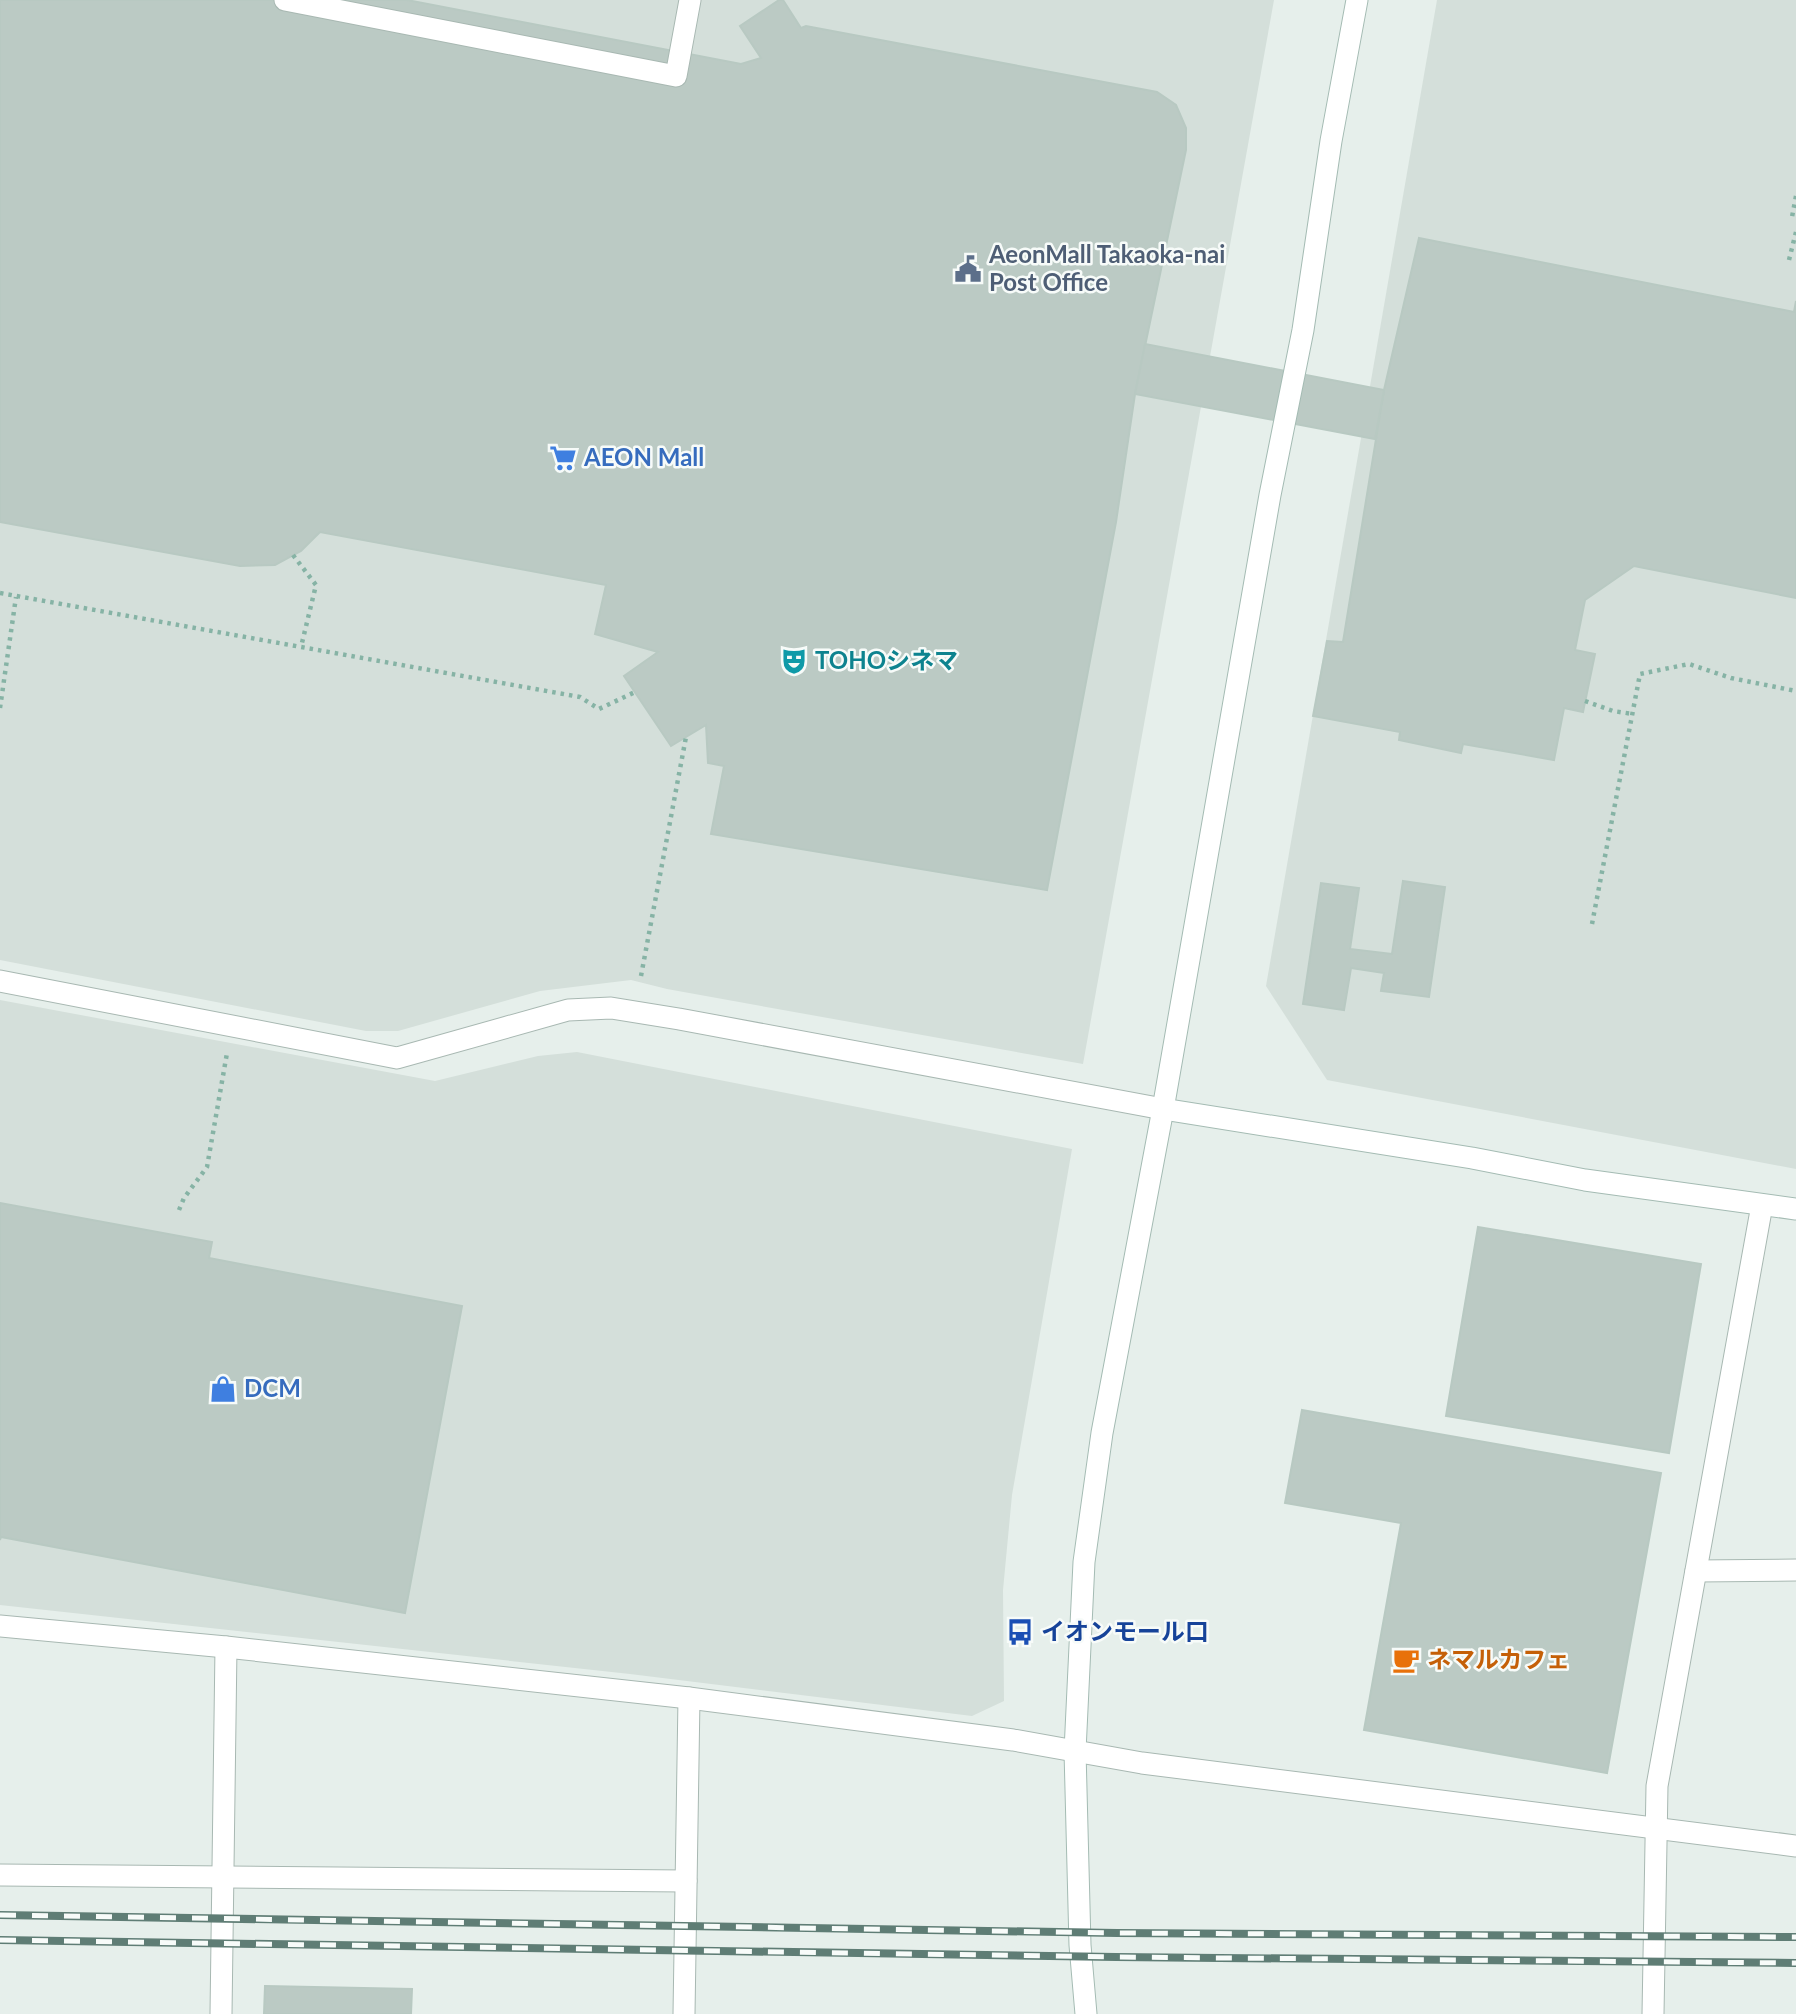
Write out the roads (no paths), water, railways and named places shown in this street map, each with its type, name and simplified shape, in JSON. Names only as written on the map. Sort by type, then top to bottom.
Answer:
[{"type":"street","points":[[285,0],[676,76],[690,0]]},
{"type":"street","points":[[1086,2014],[1080,1945],[1075,1751],[1084,1562],[1102,1433],[1163,1109],[1270,495],[1303,330],[1331,141],[1357,0]]},
{"type":"street","points":[[0,981],[397,1058],[568,1010],[611,1008],[679,1018],[1163,1109],[1472,1158],[1585,1180],[1796,1209]]},
{"type":"street","points":[[1653,2014],[1657,1786],[1762,1205]]},
{"type":"street","points":[[1696,1571],[1796,1570]]},
{"type":"street","points":[[0,1626],[226,1647],[689,1698],[1013,1740],[1142,1763],[1796,1846]]},
{"type":"street","points":[[221,2014],[226,1647]]},
{"type":"street","points":[[684,2014],[689,1698]]},
{"type":"street","points":[[0,1875],[686,1881]]},
{"type":"railway","points":[[0,1915],[1117,1933],[1796,1937]]},
{"type":"railway","points":[[0,1940],[1116,1957],[1796,1963]]},
{"type":"place","name":"AeonMall Takaoka-nai Post Office","points":[[968,269]]},
{"type":"place","name":"AEON Mall","points":[[563,458]]},
{"type":"place","name":"TOHOシネマ","points":[[794,661]]},
{"type":"place","name":"DCM","points":[[223,1389]]},
{"type":"place","name":"イオンモール口","points":[[1020,1632]]},
{"type":"place","name":"ネマルカフェ","points":[[1406,1660]]}]
